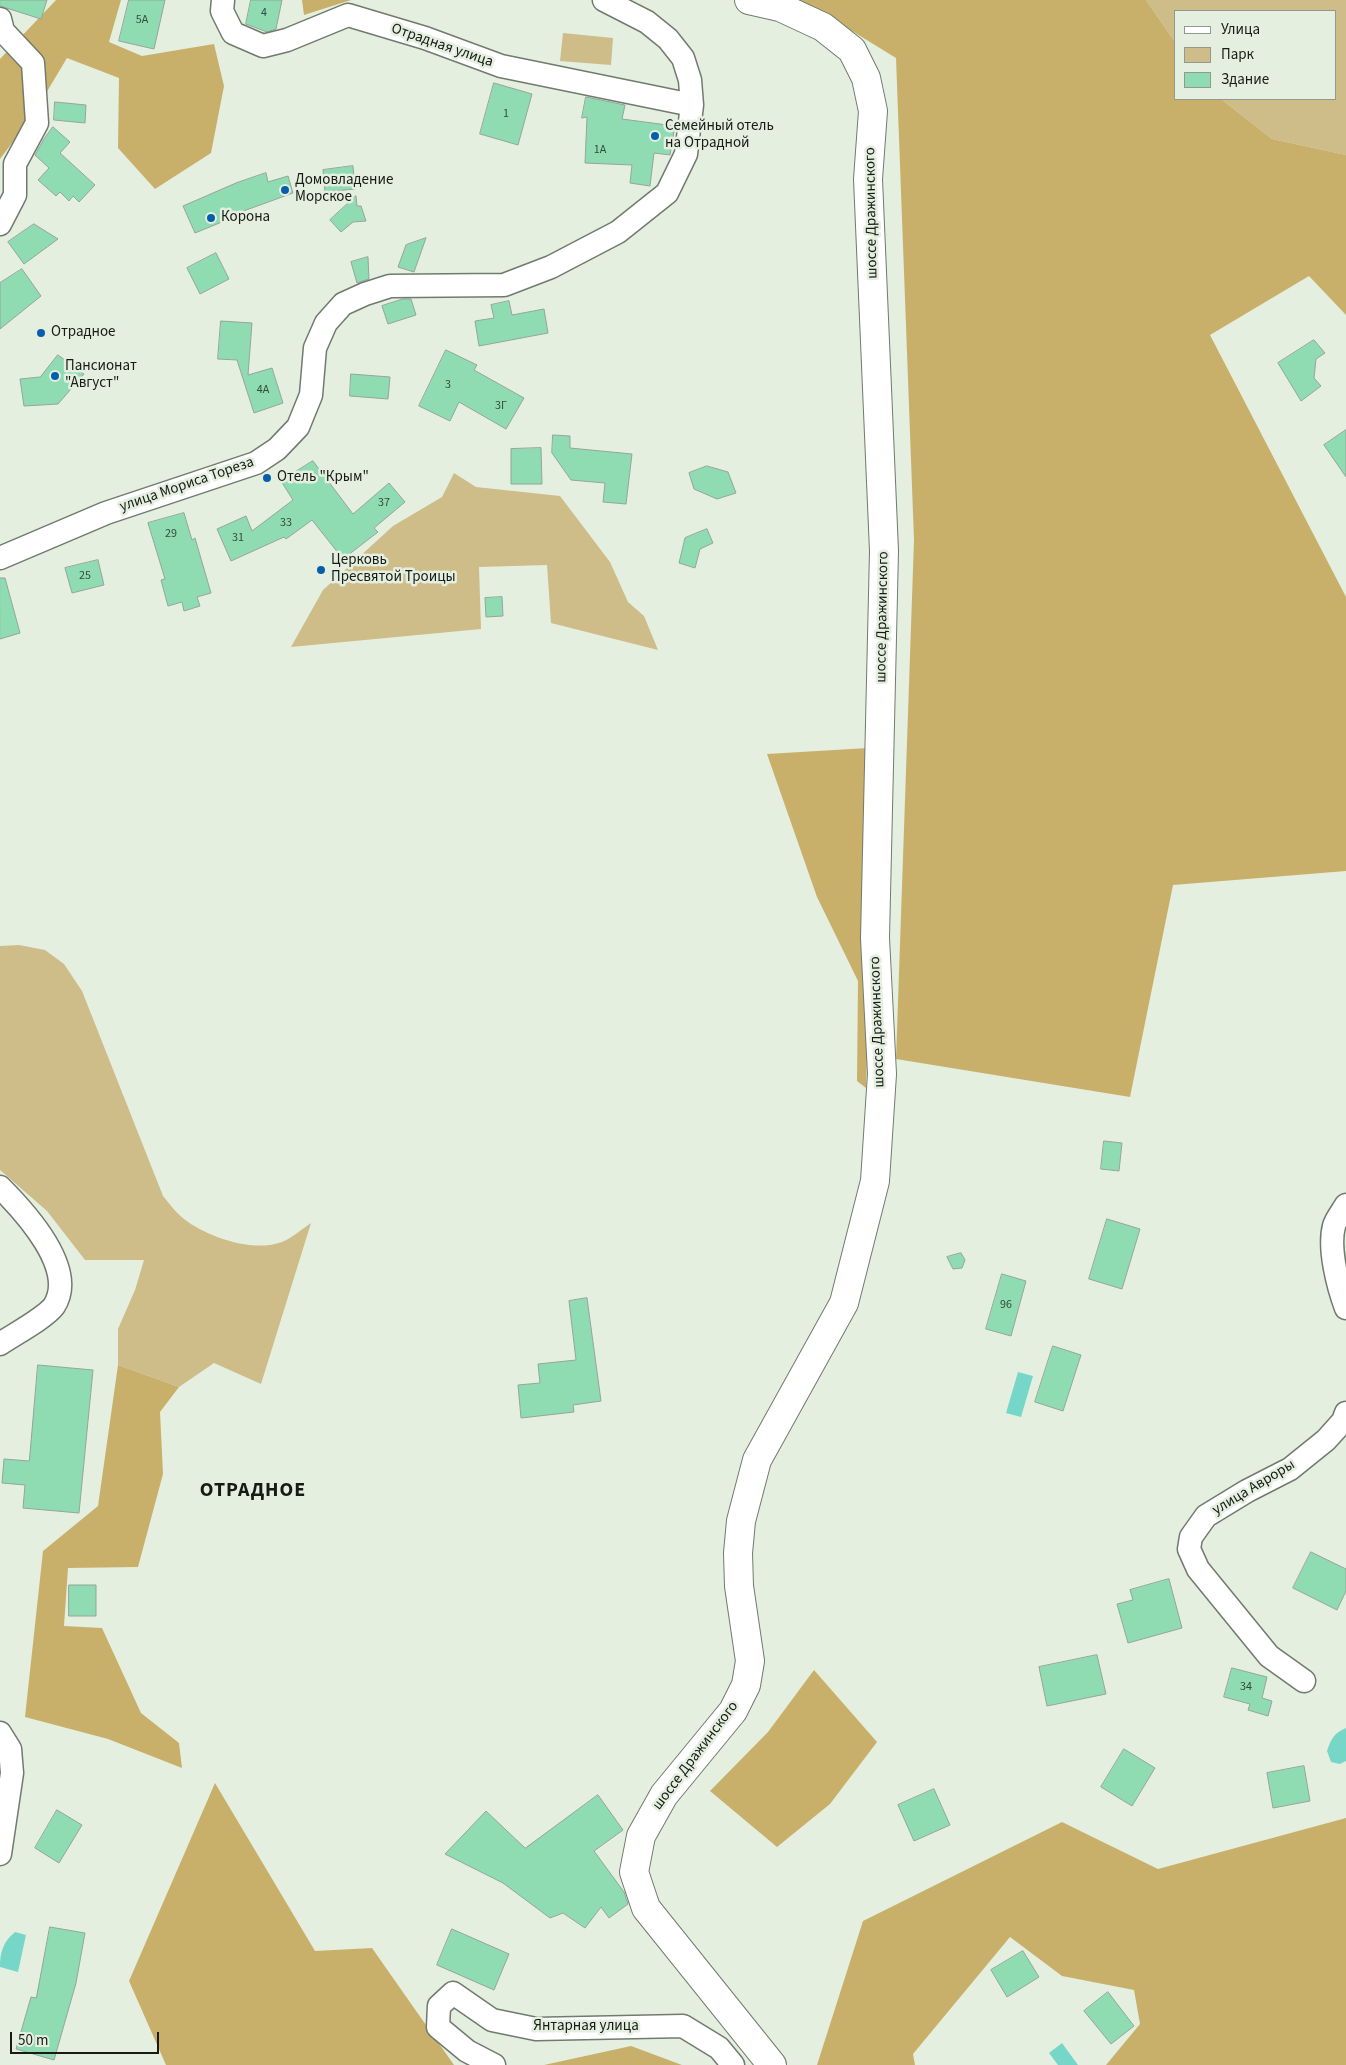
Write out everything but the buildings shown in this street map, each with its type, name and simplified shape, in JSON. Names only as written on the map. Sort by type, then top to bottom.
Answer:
[{"type":"main road","name":"шоссе Дражинского","points":[[749,0],[780,7],[806,19],[823,28],[852,50],[866,78],[873,111],[868,179],[884,551],[876,938],[882,1074],[874,1181],[844,1303],[758,1460],[741,1521],[738,1553],[739,1586],[750,1661],[746,1685],[733,1711],[664,1795],[641,1836],[634,1872],[646,1908],[772,2065]]},
{"type":"street","name":"Отрадная улица","points":[[223,0],[222,11],[234,33],[262,46],[287,40],[348,15],[425,38],[449,49],[500,66],[692,105]]},
{"type":"street","points":[[604,0],[647,22],[668,39],[682,58],[690,80],[692,105]]},
{"type":"street","points":[[0,19],[3,31],[33,63],[37,123],[15,164],[15,195],[0,224]]},
{"type":"street","name":"улица Мориса Тореза","points":[[0,558],[106,513],[256,463],[277,450],[298,427],[311,395],[316,348],[326,323],[343,304],[390,286],[504,285],[551,267],[618,232],[667,193],[686,154],[692,105]]},
{"type":"street","points":[[0,1187],[16,1203],[48,1247],[57,1265],[60,1290],[53,1306],[32,1323],[0,1344]]},
{"type":"street","points":[[1346,1205],[1334,1226],[1333,1243],[1334,1261],[1346,1308]]},
{"type":"street","name":"улица Авроры","points":[[1304,1681],[1268,1656],[1198,1569],[1189,1549],[1191,1537],[1206,1516],[1290,1469],[1326,1440],[1343,1421],[1346,1413]]},
{"type":"street","points":[[0,1733],[10,1749],[12,1773],[0,1854]]},
{"type":"street","name":"Янтарная улица","points":[[494,2065],[467,2051],[438,2027],[439,2006],[453,1992],[492,2020],[536,2029],[683,2026],[719,2048],[733,2065]]},
{"type":"green space","points":[[1146,0],[1346,0],[1346,155],[1272,139],[1222,100],[1336,100],[1336,10],[1174,10],[1174,41]]},
{"type":"green space","points":[[563,33],[613,38],[611,65],[560,61]]},
{"type":"green space","points":[[454,473],[476,487],[560,496],[610,562],[628,602],[644,616],[658,650],[551,623],[547,565],[479,567],[481,629],[291,647],[323,590],[393,526],[442,497]]},
{"type":"green space","points":[[19,945],[45,950],[64,964],[82,991],[163,1196],[178,1214],[194,1226],[217,1237],[258,1246],[282,1242],[311,1223],[261,1384],[214,1363],[179,1387],[118,1365],[118,1329],[135,1290],[144,1260],[85,1260],[47,1211],[0,1170],[0,946]]},
{"type":"shaded area","points":[[56,0],[121,0],[109,42],[142,56],[214,44],[224,86],[211,153],[155,189],[118,148],[119,78],[67,58],[33,115],[0,159],[0,59]]},
{"type":"shaded area","points":[[302,0],[351,0],[304,15]]},
{"type":"shaded area","points":[[781,0],[1146,0],[1174,41],[1174,100],[1222,100],[1272,139],[1346,155],[1346,315],[1309,276],[1210,335],[1346,597],[1346,871],[1173,885],[1130,1097],[896,1059],[914,540],[896,58],[813,7]]},
{"type":"shaded area","points":[[868,748],[871,913],[866,1088],[857,1081],[858,981],[817,897],[767,754]]},
{"type":"shaded area","points":[[118,1365],[179,1387],[160,1412],[163,1474],[138,1567],[68,1568],[64,1626],[102,1628],[141,1713],[179,1743],[182,1768],[108,1739],[25,1717],[43,1551],[98,1506]]},
{"type":"shaded area","points":[[814,1670],[877,1742],[830,1804],[777,1847],[710,1791],[768,1732]]},
{"type":"shaded area","points":[[215,1783],[315,1951],[372,1948],[454,2065],[166,2065],[129,1981]]},
{"type":"shaded area","points":[[1346,1818],[1346,2065],[1106,2065],[1140,2024],[1134,1990],[1062,1976],[1010,1937],[913,2054],[915,2065],[817,2065],[863,1921],[1062,1822],[1158,1869]]},
{"type":"shaded area","points":[[631,2046],[682,2065],[544,2065]]},
{"type":"water","points":[[1018,1372],[1033,1376],[1021,1417],[1006,1413]]},
{"type":"water","points":[[1346,1728],[1346,1761],[1340,1764],[1331,1762],[1327,1751],[1330,1743],[1336,1734]]},
{"type":"water","points":[[15,1932],[26,1935],[18,1972],[0,1967],[3,1948]]},
{"type":"water","points":[[1062,2043],[1078,2065],[1058,2065],[1049,2053]]},
{"type":"place","name":"Семейный отель на Отрадной","points":[[655,136]]},
{"type":"place","name":"Домовладение Морское","points":[[285,190]]},
{"type":"place","name":"Корона","points":[[211,218]]},
{"type":"place","name":"Отрадное","points":[[41,333]]},
{"type":"place","name":"Пансионат \"Август\"","points":[[55,376]]},
{"type":"place","name":"Отель \"Крым\"","points":[[267,478]]},
{"type":"place","name":"Церковь Пресвятой Троицы","points":[[321,570]]},
{"type":"district","name":"ОТРАДНОЕ","points":[[253,1492]]}]
